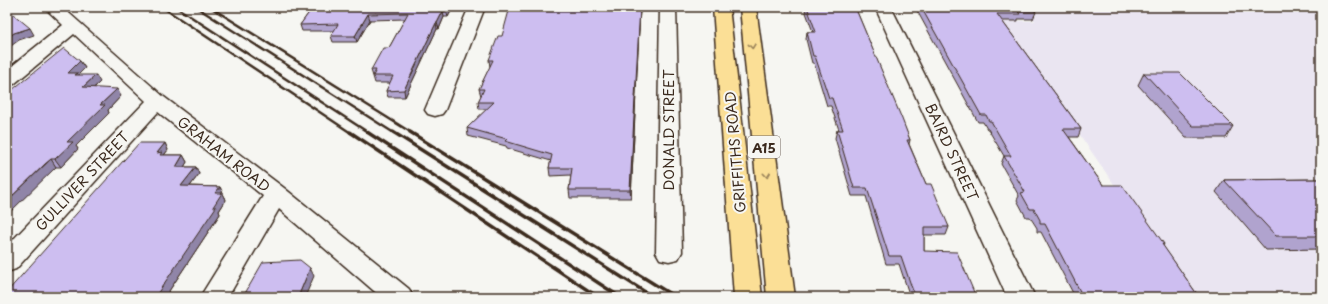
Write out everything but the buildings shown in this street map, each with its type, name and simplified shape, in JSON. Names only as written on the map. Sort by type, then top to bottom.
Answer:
[{"type":"highway","name":"GRIFFITHS ROAD","points":[[721,7],[748,297]]},
{"type":"highway","name":"GRIFFITHS ROAD","points":[[748,7],[780,292]]},
{"type":"street","name":"GRAHAM ROAD","points":[[52,7],[74,25],[156,101],[276,194],[399,297]]},
{"type":"street","points":[[435,110],[477,7]]},
{"type":"street","name":"DONALD STREET","points":[[668,7],[669,252]]},
{"type":"street","name":"BAIRD STREET","points":[[883,7],[1021,297]]},
{"type":"street","points":[[7,80],[74,25]]},
{"type":"street","name":"GULLIVER STREET","points":[[7,262],[156,101]]},
{"type":"street","points":[[214,297],[276,194]]},
{"type":"shaded area","points":[[1024,7],[1321,7],[1321,297],[1192,297],[1001,21],[1035,21]]},
{"type":"railway","points":[[162,7],[351,133]]},
{"type":"railway","points":[[176,7],[369,133]]},
{"type":"railway","points":[[196,7],[394,133]]},
{"type":"railway","points":[[210,7],[412,133]]},
{"type":"railway","points":[[350,132],[598,297]]},
{"type":"railway","points":[[367,132],[620,297]]},
{"type":"railway","points":[[393,132],[653,297]]},
{"type":"railway","points":[[410,132],[675,297]]}]
